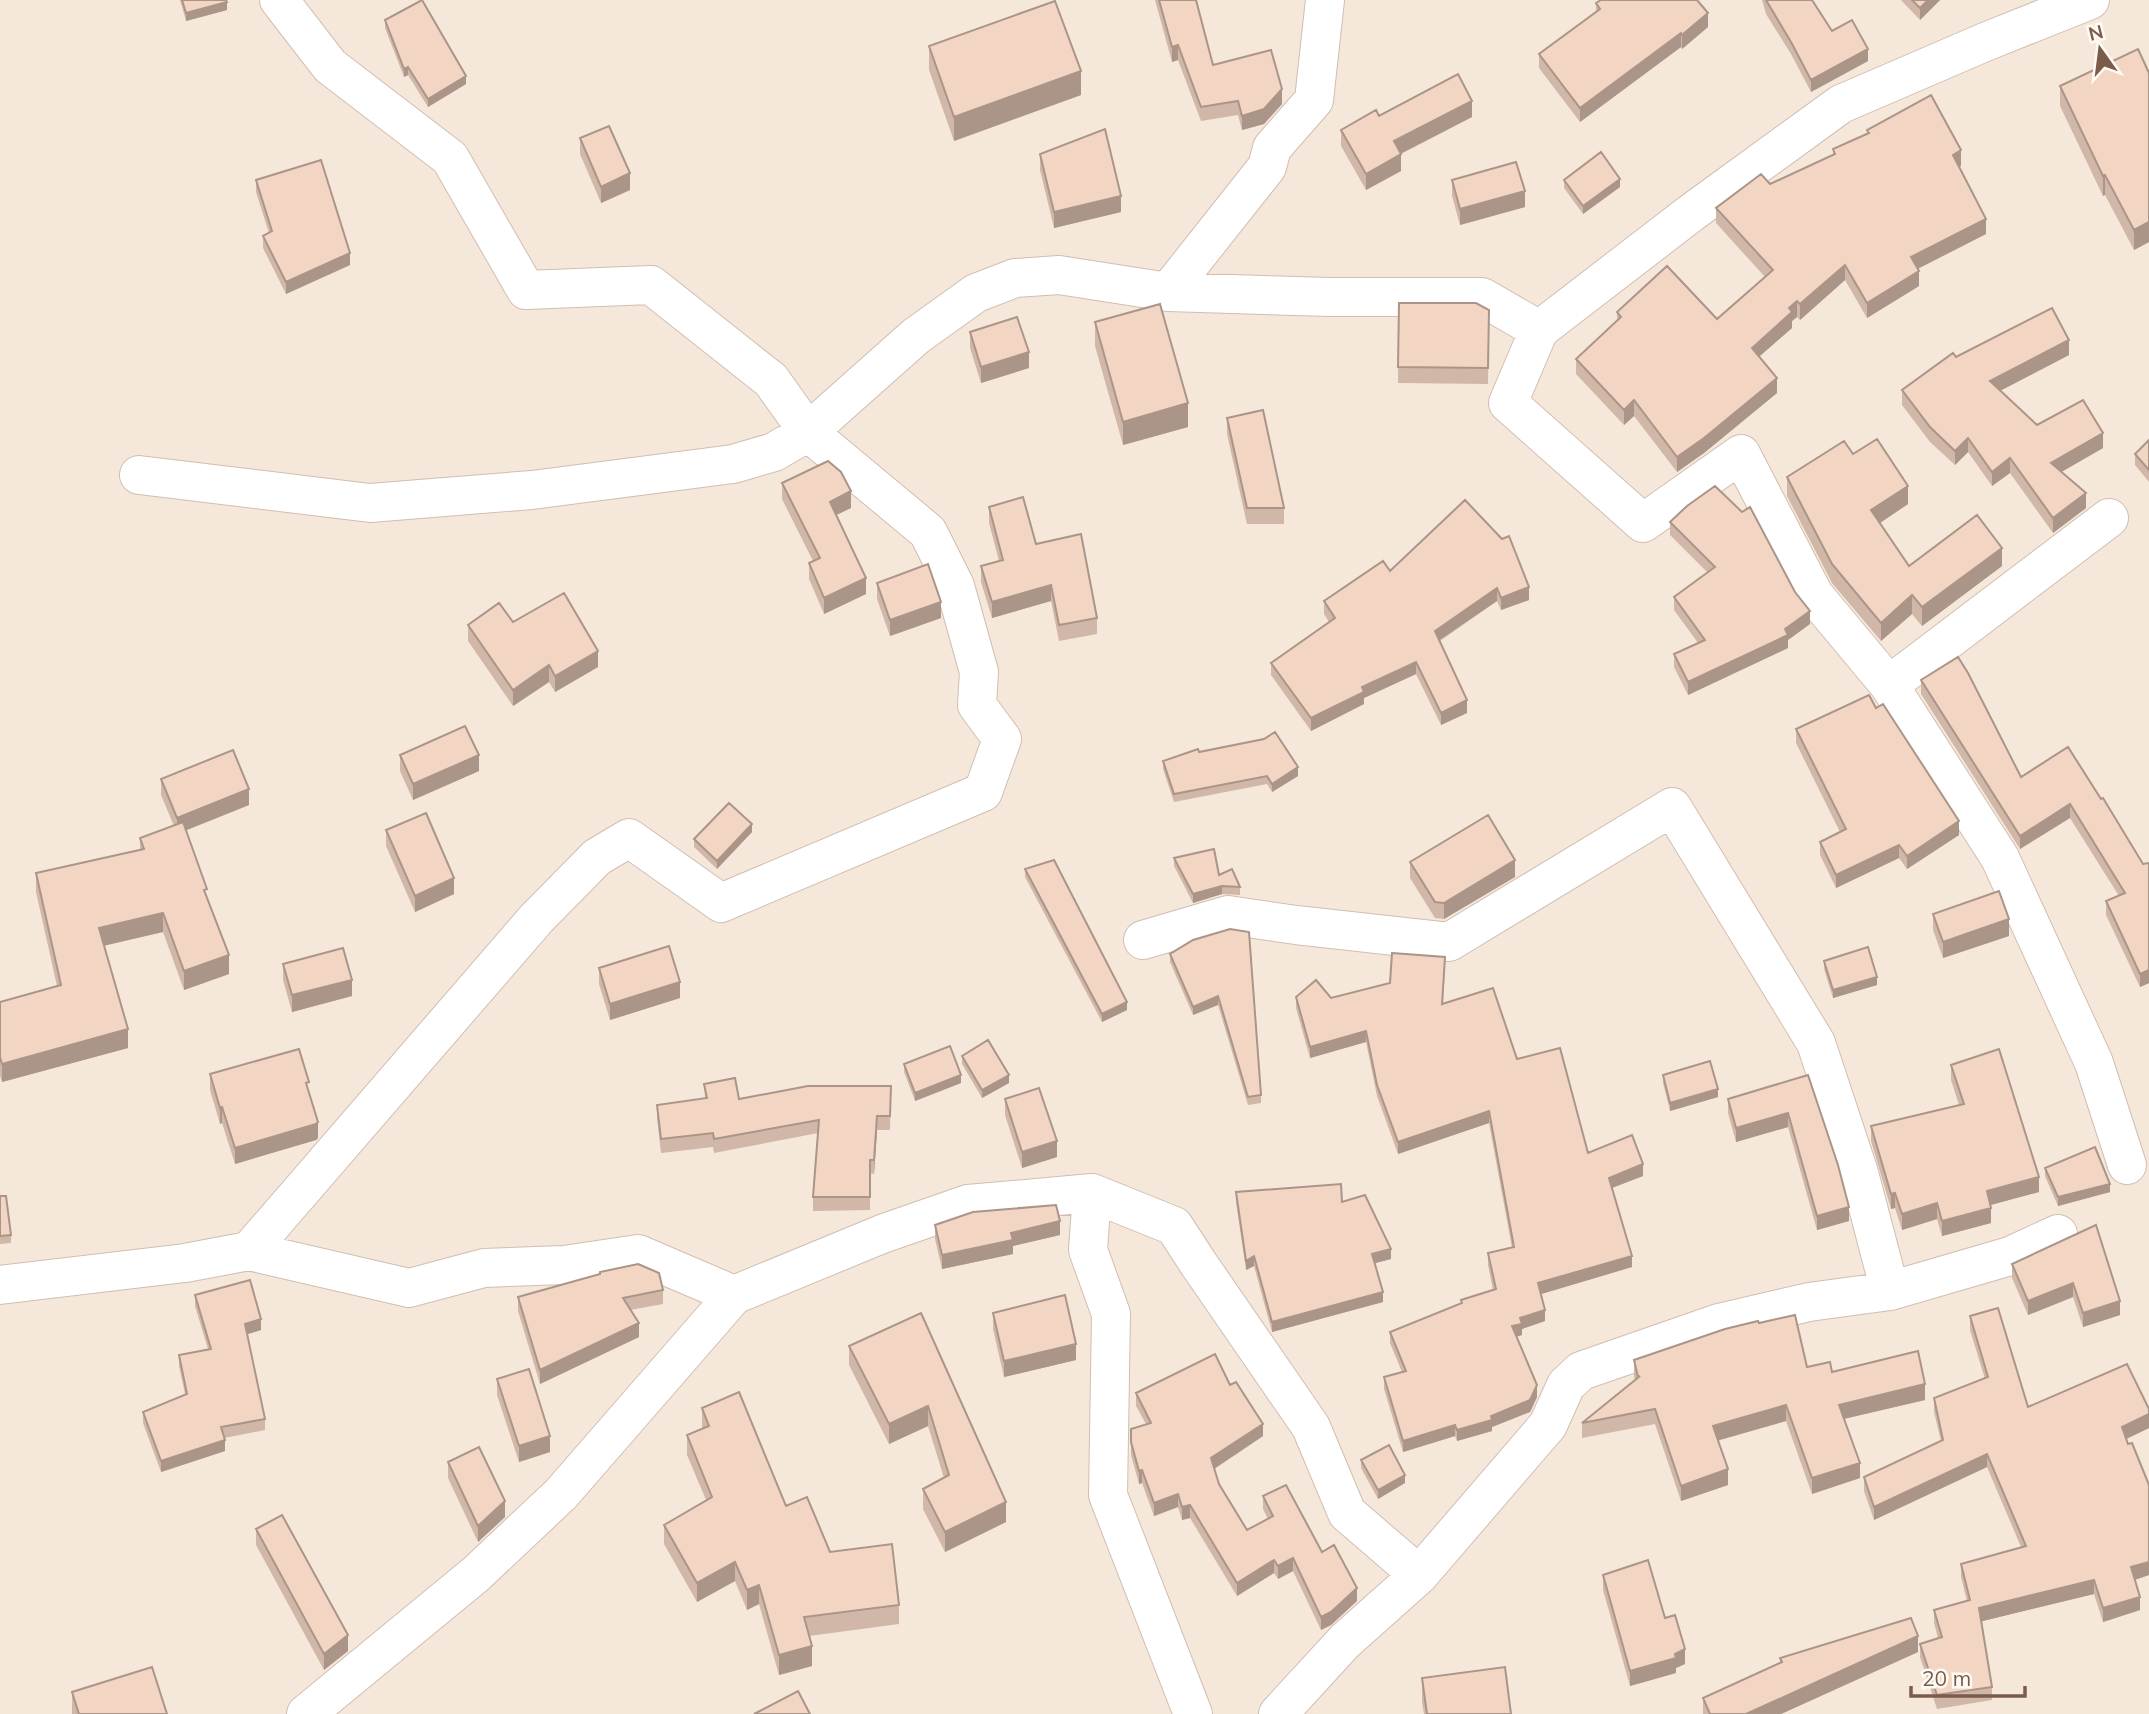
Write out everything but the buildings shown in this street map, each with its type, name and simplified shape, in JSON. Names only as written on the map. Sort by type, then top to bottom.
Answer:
[{"type":"street","points":[[249,1251],[536,919],[597,857],[629,838],[721,903],[983,792],[1002,739],[977,705],[979,672],[955,586],[928,532],[808,432],[771,380],[651,285],[526,290],[450,158],[330,66],[279,0]]},
{"type":"street","points":[[1168,292],[1267,167],[1272,148],[1314,100],[1325,0]]},
{"type":"street","points":[[2090,0],[1841,104],[1691,213],[1539,330],[1508,403],[1643,523],[1741,454],[1814,595],[1889,685],[2000,858],[2094,1063],[2127,1165]]},
{"type":"street","points":[[139,475],[370,503],[532,490],[733,464],[774,452],[808,432],[916,336],[976,293],[1015,278],[1059,275],[1168,292],[1329,297],[1482,297],[1539,330]]},
{"type":"street","points":[[1889,685],[2109,518]]},
{"type":"street","points":[[1143,940],[1228,915],[1450,942],[1672,807],[1816,1043],[1859,1173],[1890,1291]]},
{"type":"street","points":[[306,1714],[476,1573],[561,1494],[734,1295],[882,1234],[968,1204],[1092,1193],[1174,1226],[1311,1427],[1347,1513],[1419,1575]]},
{"type":"street","points":[[1092,1193],[1088,1250],[1111,1314],[1108,1495],[1193,1714]]},
{"type":"street","points":[[1278,1714],[1345,1642],[1419,1575],[1548,1425],[1566,1385],[1581,1371],[1719,1323],[1809,1302],[1890,1291],[2010,1256],[2057,1234]]},
{"type":"street","points":[[0,1285],[185,1263],[249,1251],[409,1288],[484,1268],[564,1265],[638,1254],[734,1295]]},
{"type":"shaded area","points":[[0,0],[2149,0],[2149,1714],[0,1714]]}]
